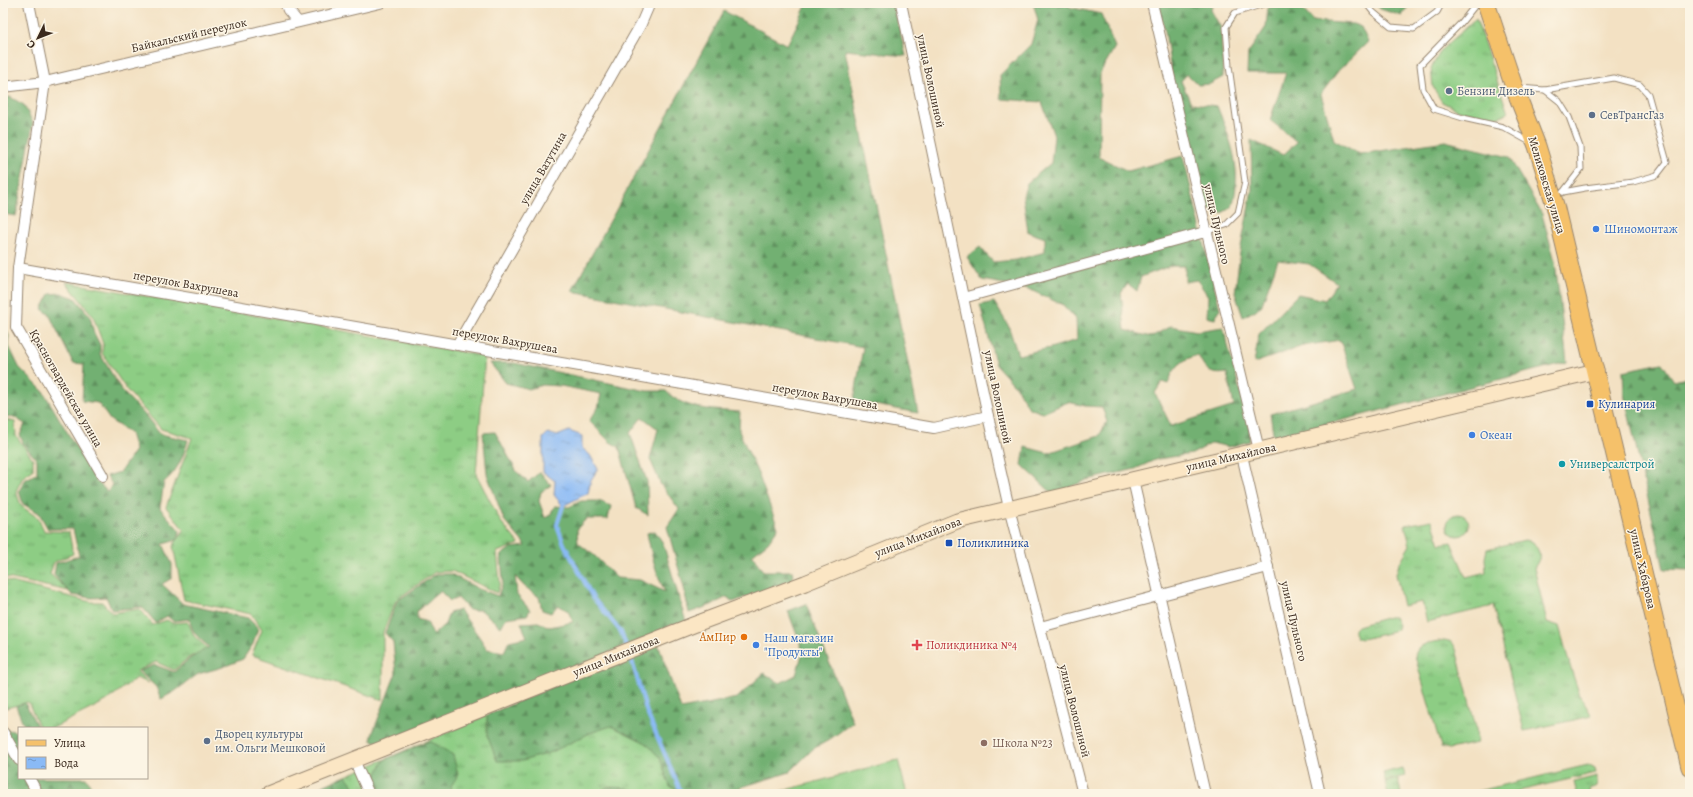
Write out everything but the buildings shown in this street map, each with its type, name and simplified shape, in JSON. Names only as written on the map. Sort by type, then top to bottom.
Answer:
[{"type":"main road","name":"Мелиховская улица","points":[[1486,3],[1514,87],[1559,199],[1596,371]]},
{"type":"main road","name":"улица Хабарова","points":[[1596,371],[1690,767]]},
{"type":"street","name":"Красногвардейская улица","points":[[29,3],[45,82],[18,268],[16,327],[102,476]]},
{"type":"street","points":[[285,3],[288,10],[298,22]]},
{"type":"street","name":"Байкальский переулок","points":[[3,87],[45,82],[380,3]]},
{"type":"street","name":"улица Ватутина","points":[[457,345],[641,24],[650,3]]},
{"type":"street","name":"улица Волошиной","points":[[901,3],[988,416],[1009,508],[1083,794]]},
{"type":"street","name":"улица Пульного","points":[[1152,3],[1205,232],[1259,450]]},
{"type":"street","points":[[963,298],[1205,232]]},
{"type":"street","name":"переулок Вахрушева","points":[[18,268],[934,428],[988,416]]},
{"type":"street","name":"улица Михайлова","points":[[268,794],[628,651],[805,583],[957,521],[1596,371]]},
{"type":"street","name":"улица Пульного","points":[[1242,455],[1320,794]]},
{"type":"street","points":[[1133,480],[1205,794]]},
{"type":"street","points":[[1040,627],[1268,567]]},
{"type":"street","points":[[3,732],[18,758]]},
{"type":"street","points":[[354,760],[369,794]]},
{"type":"street","points":[[30,779],[38,794]]},
{"type":"lane","points":[[1205,232],[1226,225],[1238,213],[1245,182],[1231,82],[1226,27],[1235,13],[1267,3]]},
{"type":"lane","points":[[1366,3],[1373,12],[1391,27],[1414,29],[1437,12],[1442,3]]},
{"type":"lane","points":[[1477,3],[1461,23],[1420,65],[1423,88],[1434,109],[1463,118],[1503,127],[1537,146]]},
{"type":"lane","points":[[1514,87],[1545,90],[1614,78],[1640,85],[1648,94],[1667,162],[1657,175],[1633,182],[1585,188],[1559,199]]},
{"type":"lane","points":[[1545,90],[1559,101],[1569,117],[1580,147],[1580,169],[1559,199]]},
{"type":"green space","points":[[893,3],[906,56],[845,50],[918,413],[854,401],[863,347],[572,291],[724,11],[787,45],[807,4]]},
{"type":"green space","points":[[1033,3],[1068,3],[1069,7],[1101,14],[1115,47],[1100,73],[1099,157],[1128,171],[1183,156],[1220,309],[1215,319],[1207,317],[1208,296],[1197,280],[1185,282],[1185,266],[1170,266],[1141,277],[1137,291],[1128,284],[1121,293],[1125,330],[1151,337],[1171,326],[1197,331],[1223,327],[1249,425],[1250,441],[1229,447],[1212,443],[1192,454],[1157,459],[1135,469],[1087,480],[1053,494],[1022,465],[1025,447],[1048,453],[1099,436],[1107,422],[1102,407],[1085,406],[1068,402],[1043,413],[1029,408],[1016,387],[996,365],[980,305],[994,302],[1008,325],[1018,355],[1077,340],[1076,319],[1063,305],[1026,288],[982,280],[967,257],[980,247],[993,262],[1016,260],[1045,252],[1045,238],[1028,232],[1023,196],[1027,183],[1051,163],[1054,136],[1042,102],[1001,99],[1000,75],[1031,44],[1038,20]],"holes":[[[1198,355],[1208,370],[1221,374],[1227,373],[1234,406],[1171,426],[1155,393],[1162,382],[1168,384],[1175,369],[1187,359]]]},
{"type":"green space","points":[[1156,3],[1213,3],[1211,10],[1221,28],[1223,77],[1210,84],[1198,85],[1187,74],[1181,81],[1191,103],[1217,106],[1231,143],[1236,168],[1235,193],[1232,207],[1222,213],[1210,209],[1190,155],[1176,104],[1165,31]]},
{"type":"green space","points":[[1284,3],[1297,3],[1313,21],[1353,24],[1361,27],[1368,42],[1338,71],[1321,94],[1334,140],[1360,154],[1445,141],[1509,157],[1542,214],[1555,261],[1567,362],[1274,438],[1270,414],[1357,389],[1340,340],[1303,346],[1254,363],[1259,334],[1298,294],[1325,300],[1337,283],[1309,264],[1278,260],[1261,307],[1243,317],[1235,293],[1240,252],[1252,190],[1251,140],[1283,155],[1297,142],[1270,120],[1286,73],[1247,73],[1248,53],[1266,27],[1268,8]]},
{"type":"green space","points":[[1375,3],[1410,3],[1402,16],[1380,9]]},
{"type":"green space","points":[[1476,19],[1508,113],[1496,118],[1458,110],[1442,102],[1433,87],[1431,68],[1441,50]]},
{"type":"green space","points":[[10,97],[24,105],[33,123],[16,216],[3,214],[3,98]]},
{"type":"green space","points":[[66,282],[485,356],[476,474],[501,522],[519,544],[497,552],[500,583],[497,593],[452,571],[435,572],[396,600],[383,632],[383,700],[252,655],[262,630],[251,614],[184,600],[173,546],[184,530],[166,507],[192,438],[161,429],[126,389],[102,353],[103,344],[93,316]]},
{"type":"green space","points":[[61,293],[75,298],[90,316],[94,333],[100,345],[100,354],[122,391],[146,416],[160,434],[188,440],[179,463],[173,473],[164,482],[160,508],[180,531],[177,540],[163,544],[172,564],[172,578],[162,584],[183,604],[248,618],[258,628],[253,644],[243,659],[223,667],[198,674],[174,692],[161,699],[156,687],[139,671],[155,665],[174,672],[189,659],[209,647],[194,632],[190,619],[173,621],[167,616],[156,623],[142,607],[112,610],[106,597],[92,598],[72,595],[54,575],[56,563],[79,556],[73,529],[48,529],[39,513],[23,504],[19,491],[25,480],[37,473],[37,460],[24,445],[20,435],[25,424],[14,417],[3,416],[3,321],[9,336],[8,344],[19,367],[43,391],[96,481],[108,492],[112,484],[107,476],[120,472],[135,450],[130,433],[110,420],[98,403],[82,401],[84,364],[73,363],[49,314],[42,309],[50,294]]},
{"type":"green space","points":[[490,363],[514,363],[647,391],[666,391],[682,402],[700,408],[740,412],[739,431],[759,476],[778,528],[768,542],[752,555],[763,571],[793,571],[792,580],[733,602],[727,597],[689,613],[684,588],[667,527],[679,509],[661,485],[650,459],[658,429],[642,417],[630,433],[647,481],[648,515],[636,508],[619,447],[610,442],[589,421],[598,408],[601,394],[561,386],[542,385],[529,389],[506,383]]},
{"type":"green space","points":[[1662,363],[1674,381],[1690,377],[1690,570],[1664,569],[1624,394],[1623,371]]},
{"type":"green space","points":[[3,419],[15,422],[16,436],[33,459],[33,470],[23,477],[16,491],[21,506],[38,518],[44,531],[69,532],[73,554],[54,562],[50,574],[69,591],[3,577]]},
{"type":"green space","points":[[495,432],[517,472],[528,482],[540,472],[551,485],[541,492],[539,501],[545,518],[550,515],[555,506],[569,507],[581,501],[599,501],[611,506],[608,519],[586,519],[577,529],[578,543],[595,556],[617,578],[640,580],[665,592],[654,563],[647,533],[655,531],[663,543],[686,622],[680,628],[673,624],[648,637],[380,743],[371,740],[396,673],[393,642],[385,633],[397,601],[436,574],[451,574],[479,589],[498,596],[503,582],[501,555],[511,548],[526,546],[504,520],[487,474],[483,433]],"holes":[[[515,576],[524,586],[539,597],[542,610],[551,613],[558,605],[568,611],[573,622],[550,627],[538,622],[521,623],[527,637],[509,641],[504,652],[487,649],[460,610],[449,613],[445,624],[433,635],[427,622],[417,619],[417,611],[440,591],[450,601],[458,598],[469,610],[481,610],[501,627],[506,618],[527,615],[530,610],[517,595]]]},
{"type":"green space","points":[[1458,514],[1466,517],[1469,525],[1466,533],[1458,536],[1450,533],[1447,525],[1450,517]]},
{"type":"green space","points":[[1432,520],[1440,544],[1451,542],[1466,577],[1486,572],[1485,558],[1487,549],[1525,540],[1533,542],[1540,555],[1534,568],[1547,622],[1559,626],[1580,696],[1592,716],[1524,731],[1493,606],[1427,622],[1422,602],[1403,606],[1396,574],[1399,564],[1410,545],[1405,525]]},
{"type":"green space","points":[[3,580],[91,602],[102,602],[112,613],[140,609],[153,625],[167,620],[172,623],[188,622],[194,636],[207,648],[188,658],[174,670],[156,662],[137,671],[149,683],[136,678],[106,701],[55,727],[40,727],[28,702],[3,709]]},
{"type":"green space","points":[[806,604],[853,722],[829,740],[813,749],[790,772],[719,794],[695,794],[670,787],[660,758],[646,743],[611,726],[590,733],[552,752],[522,761],[497,761],[487,735],[487,715],[601,666],[658,644],[681,709],[737,698],[764,673],[780,683],[796,675],[803,651],[788,611]]},
{"type":"green space","points":[[1394,617],[1398,625],[1397,629],[1393,632],[1362,639],[1357,638],[1354,633],[1354,629],[1357,626]]},
{"type":"green space","points":[[1444,640],[1452,642],[1456,649],[1476,727],[1477,743],[1449,749],[1441,747],[1415,656],[1419,648],[1422,646]]},
{"type":"green space","points":[[601,666],[692,794],[304,794]]},
{"type":"green space","points":[[25,703],[37,727],[25,727],[16,706]]},
{"type":"green space","points":[[3,729],[18,732],[18,779],[87,779],[96,794],[3,794]]},
{"type":"green space","points":[[430,741],[453,755],[458,775],[451,786],[453,794],[373,794],[370,787],[384,760]]},
{"type":"green space","points":[[898,760],[907,794],[774,793]]},
{"type":"green space","points":[[1588,765],[1595,769],[1596,773],[1506,794],[1466,794]]},
{"type":"green space","points":[[1403,768],[1405,776],[1385,781],[1383,773]]},
{"type":"green space","points":[[346,776],[360,794],[304,794]]},
{"type":"green space","points":[[1597,776],[1597,786],[1589,789],[1590,794],[1577,794],[1574,782]]},
{"type":"green space","points":[[1398,779],[1401,794],[1388,794],[1385,782]]},
{"type":"green space","points":[[608,787],[626,788],[642,794],[600,794],[600,791]]},
{"type":"water","points":[[569,431],[582,436],[582,448],[590,455],[598,469],[591,480],[588,493],[563,506],[554,495],[555,481],[543,472],[543,438],[548,433],[557,436]]},
{"type":"waterway","points":[[563,506],[557,525],[564,544],[593,598],[621,632],[632,661],[647,713],[682,794]]},
{"type":"place","name":"Бензин Дизель","points":[[1449,91]]},
{"type":"place","name":"СевТрансГаз","points":[[1592,115]]},
{"type":"place","name":"Шиномонтаж","points":[[1596,229]]},
{"type":"place","name":"Кулинария","points":[[1590,404]]},
{"type":"place","name":"Океан","points":[[1472,435]]},
{"type":"place","name":"Универсалстрой","points":[[1562,464]]},
{"type":"place","name":"Поликлиника","points":[[949,543]]},
{"type":"place","name":"АмПир","points":[[744,637]]},
{"type":"place","name":"Наш магазин \"Продукты\"","points":[[756,645]]},
{"type":"place","name":"Поликдиника №4","points":[[917,645]]},
{"type":"place","name":"Дворец культуры им. Ольги Мешковой","points":[[207,741]]},
{"type":"place","name":"Школа №23","points":[[984,743]]}]
